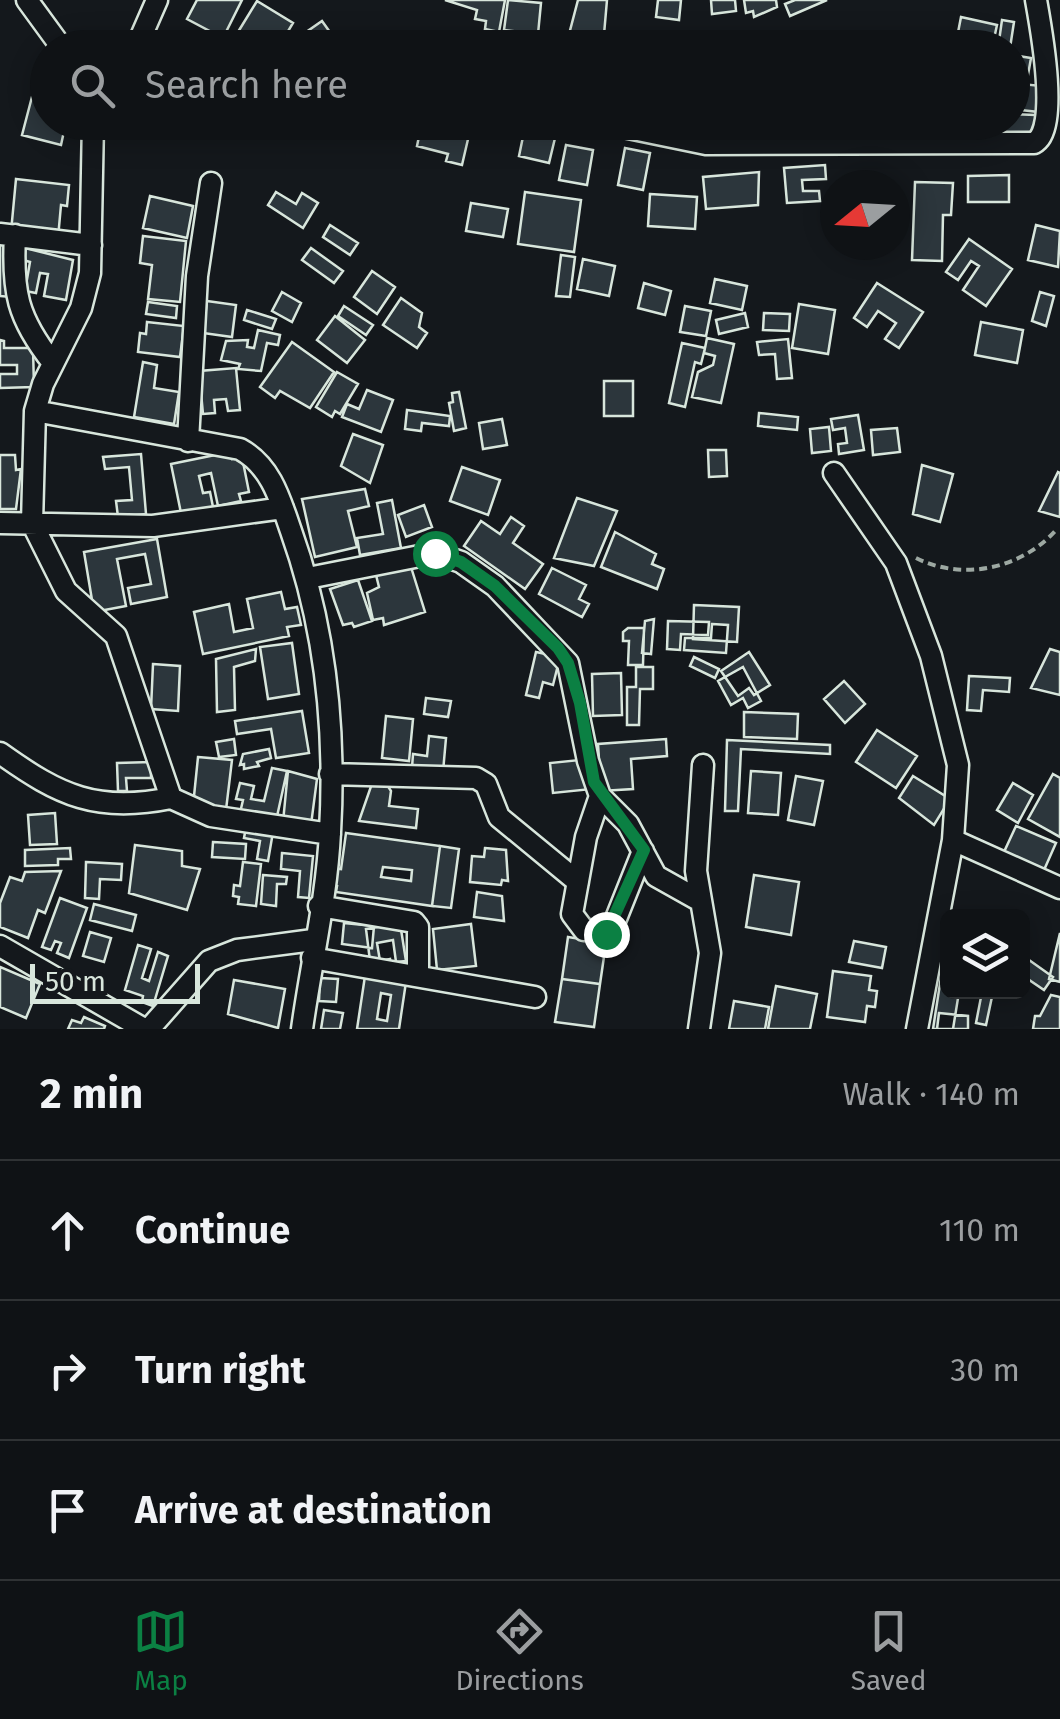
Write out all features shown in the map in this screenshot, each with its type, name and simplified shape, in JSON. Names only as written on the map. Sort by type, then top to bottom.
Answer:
[{"type":"street","points":[[27,0],[49,30]]},
{"type":"street","points":[[144,30],[158,0]]},
{"type":"street","points":[[687,140],[706,144],[1011,145],[1051,140],[1036,0]]},
{"type":"street","points":[[94,140],[92,245],[82,308],[53,362],[35,411],[32,523],[66,591],[101,621],[120,646],[154,758],[171,798]]},
{"type":"street","points":[[188,441],[197,276],[211,183]]},
{"type":"street","points":[[53,362],[23,320],[14,293],[8,234],[92,245]]},
{"type":"street","points":[[35,411],[240,450],[256,458],[283,508],[308,578],[330,688],[330,834],[302,1029]]},
{"type":"street","points":[[834,472],[885,542],[913,604],[944,699],[958,765],[953,840],[917,1029]]},
{"type":"street","points":[[0,523],[153,526],[283,508]]},
{"type":"street","points":[[308,578],[435,553],[461,562],[495,586],[568,663],[588,761],[600,796],[628,824],[664,883],[698,899]]},
{"type":"street","points":[[0,753],[76,799],[108,806],[171,798],[211,816],[330,834]]},
{"type":"street","points":[[699,1029],[710,953],[698,899],[703,765]]},
{"type":"street","points":[[330,774],[476,778],[486,784],[499,817],[578,882]]},
{"type":"street","points":[[600,796],[586,837],[578,882],[574,920],[584,930],[606,934],[644,850]]},
{"type":"street","points":[[953,840],[1060,888]]},
{"type":"street","points":[[320,906],[414,922],[419,937],[418,976]]},
{"type":"street","points":[[0,946],[146,1029],[208,961],[238,950],[312,949],[418,976],[535,997]]},
{"type":"path","points":[[885,542],[931,564],[974,570],[1018,560],[1043,544],[1056,528]]},
{"type":"building","points":[[197,0],[242,0],[227,30],[208,30],[187,19]]},
{"type":"building","points":[[445,0],[505,0],[499,30],[485,29],[486,21],[475,19],[477,10]]},
{"type":"building","points":[[508,0],[541,3],[538,30],[504,30]]},
{"type":"building","points":[[578,0],[607,0],[604,30],[570,30]]},
{"type":"building","points":[[658,0],[681,0],[679,20],[656,17]]},
{"type":"building","points":[[711,0],[735,0],[736,11],[712,14]]},
{"type":"building","points":[[744,0],[776,0],[777,7],[754,17],[753,11],[746,13]]},
{"type":"building","points":[[795,0],[827,0],[790,16],[785,4]]},
{"type":"building","points":[[257,1],[293,23],[289,30],[239,30]]},
{"type":"building","points":[[961,17],[997,25],[996,30],[958,30]]},
{"type":"building","points":[[1002,20],[1014,22],[1013,30],[1001,30]]},
{"type":"building","points":[[322,21],[328,30],[309,30]]},
{"type":"building","points":[[1030,85],[1042,86],[1039,112],[1030,111]]},
{"type":"building","points":[[30,104],[30,137],[22,135]]},
{"type":"building","points":[[1030,115],[1036,115],[1036,134],[1030,134]]},
{"type":"building","points":[[418,140],[468,140],[462,165],[446,161],[448,154],[417,146]]},
{"type":"building","points":[[522,140],[555,140],[549,163],[519,156]]},
{"type":"building","points":[[566,145],[593,150],[587,185],[559,180]]},
{"type":"building","points":[[625,148],[650,153],[643,190],[618,185]]},
{"type":"building","points":[[825,165],[825,170],[820,170],[820,179],[802,180],[803,191],[819,191],[820,201],[787,203],[784,168]]},
{"type":"building","points":[[759,172],[758,205],[706,209],[703,177]]},
{"type":"building","points":[[1009,175],[1009,202],[968,202],[968,176]]},
{"type":"building","points":[[16,179],[69,185],[67,206],[61,205],[58,238],[11,232]]},
{"type":"building","points":[[915,182],[953,183],[951,215],[943,215],[942,261],[912,260]]},
{"type":"building","points":[[276,192],[296,204],[302,193],[318,203],[303,228],[268,205]]},
{"type":"building","points":[[525,192],[581,200],[574,252],[518,244]]},
{"type":"building","points":[[650,194],[697,197],[695,229],[648,226]]},
{"type":"building","points":[[150,196],[193,206],[187,238],[143,228]]},
{"type":"building","points":[[471,203],[508,209],[503,237],[466,231]]},
{"type":"building","points":[[330,225],[358,243],[350,255],[323,237]]},
{"type":"building","points":[[1036,225],[1060,231],[1058,267],[1028,260]]},
{"type":"building","points":[[0,236],[14,237],[11,297],[0,296]]},
{"type":"building","points":[[143,236],[186,241],[180,302],[148,299],[152,265],[140,263]]},
{"type":"building","points":[[969,239],[1012,269],[986,306],[963,290],[979,266],[971,261],[958,280],[946,272]]},
{"type":"building","points":[[25,248],[73,260],[66,300],[44,296],[48,274],[40,273],[36,293],[25,291],[30,262],[23,260]]},
{"type":"building","points":[[311,248],[343,271],[334,283],[302,260]]},
{"type":"building","points":[[561,255],[575,257],[570,297],[556,296]]},
{"type":"building","points":[[583,259],[615,266],[609,296],[577,289]]},
{"type":"building","points":[[372,271],[395,287],[377,314],[354,297]]},
{"type":"building","points":[[715,279],[747,286],[742,310],[710,303]]},
{"type":"building","points":[[644,283],[671,291],[665,315],[638,308]]},
{"type":"building","points":[[877,283],[923,312],[899,348],[885,339],[896,323],[878,311],[867,327],[854,318]]},
{"type":"building","points":[[282,292],[301,303],[292,322],[272,311]]},
{"type":"building","points":[[1040,292],[1054,296],[1046,326],[1032,321]]},
{"type":"building","points":[[401,298],[422,313],[419,327],[427,333],[417,348],[383,325]]},
{"type":"building","points":[[207,301],[236,305],[232,337],[203,333]]},
{"type":"building","points":[[148,302],[177,306],[176,318],[146,314]]},
{"type":"building","points":[[799,304],[835,310],[828,354],[792,348]]},
{"type":"building","points":[[344,306],[373,325],[366,335],[338,316]]},
{"type":"building","points":[[685,306],[711,311],[706,336],[680,332]]},
{"type":"building","points":[[247,310],[276,319],[272,329],[244,320]]},
{"type":"building","points":[[745,313],[748,327],[719,334],[716,320]]},
{"type":"building","points":[[764,313],[790,314],[789,331],[763,330]]},
{"type":"building","points":[[335,316],[365,340],[347,363],[317,340]]},
{"type":"building","points":[[147,322],[184,326],[180,357],[138,352],[140,333],[146,334]]},
{"type":"building","points":[[981,322],[1023,330],[1017,363],[975,355]]},
{"type":"building","points":[[258,330],[280,335],[278,345],[267,343],[261,371],[238,369],[240,364],[221,360],[226,341],[248,340],[247,347],[254,348]]},
{"type":"building","points":[[707,338],[734,344],[721,403],[692,397],[698,372],[713,365],[715,356],[704,353]]},
{"type":"building","points":[[788,339],[792,378],[777,379],[775,354],[759,355],[757,342]]},
{"type":"building","points":[[0,340],[4,341],[4,348],[33,348],[34,387],[0,388],[0,374],[17,374],[17,365],[0,365]]},
{"type":"building","points":[[292,342],[334,372],[310,408],[280,391],[275,398],[260,387]]},
{"type":"building","points":[[682,343],[705,348],[701,364],[695,362],[685,407],[669,403]]},
{"type":"building","points":[[143,362],[157,365],[154,388],[179,392],[174,424],[134,417]]},
{"type":"building","points":[[236,368],[240,410],[228,411],[226,399],[214,400],[215,413],[203,414],[199,371]]},
{"type":"building","points":[[337,372],[358,384],[340,414],[335,411],[332,417],[316,407]]},
{"type":"building","points":[[604,381],[633,381],[633,416],[604,416]]},
{"type":"building","points":[[367,390],[393,400],[381,432],[342,417],[347,404],[359,409]]},
{"type":"building","points":[[459,392],[466,428],[454,431],[449,403],[453,402],[452,393]]},
{"type":"building","points":[[407,410],[450,416],[449,426],[422,423],[421,431],[405,429]]},
{"type":"building","points":[[759,413],[798,417],[797,430],[758,426]]},
{"type":"building","points":[[858,415],[864,450],[839,454],[838,444],[847,443],[845,428],[833,430],[831,419]]},
{"type":"building","points":[[502,419],[507,445],[483,449],[479,423]]},
{"type":"building","points":[[829,427],[831,451],[812,453],[810,429]]},
{"type":"building","points":[[897,428],[900,452],[873,455],[871,430]]},
{"type":"building","points":[[353,434],[383,445],[370,483],[341,466]]},
{"type":"building","points":[[708,450],[726,450],[727,476],[709,477]]},
{"type":"building","points":[[230,452],[232,459],[242,457],[249,492],[239,494],[241,501],[218,506],[211,473],[199,476],[203,493],[210,492],[214,512],[182,518],[171,464]]},
{"type":"building","points":[[141,454],[146,514],[118,517],[116,501],[132,500],[129,467],[105,469],[103,457]]},
{"type":"building","points":[[0,455],[15,455],[16,470],[21,469],[16,509],[0,509]]},
{"type":"building","points":[[922,465],[953,474],[940,522],[913,514]]},
{"type":"building","points":[[462,467],[500,480],[488,515],[450,501]]},
{"type":"building","points":[[1060,473],[1060,517],[1039,511]]},
{"type":"building","points":[[365,489],[369,506],[348,511],[357,547],[315,557],[302,499]]},
{"type":"building","points":[[577,498],[617,511],[594,566],[554,558]]},
{"type":"building","points":[[392,500],[401,548],[360,555],[357,538],[383,534],[377,503]]},
{"type":"building","points":[[424,505],[432,527],[406,537],[398,515]]},
{"type":"building","points":[[511,517],[524,526],[513,543],[543,564],[525,589],[464,546],[481,521],[500,534]]},
{"type":"building","points":[[615,532],[656,554],[652,564],[664,569],[657,589],[601,567]]},
{"type":"building","points":[[157,539],[167,597],[131,604],[128,588],[151,584],[145,554],[117,559],[126,606],[94,612],[84,552]]},
{"type":"building","points":[[411,567],[425,612],[384,625],[383,618],[373,620],[367,593],[379,587],[376,575]]},
{"type":"building","points":[[552,568],[586,585],[579,599],[589,604],[582,617],[539,594]]},
{"type":"building","points":[[358,580],[372,621],[354,627],[352,623],[343,625],[330,589]]},
{"type":"building","points":[[281,592],[285,609],[297,607],[301,625],[287,627],[289,636],[203,654],[194,612],[229,604],[234,632],[253,628],[247,599]]},
{"type":"building","points":[[694,605],[739,607],[737,642],[693,639]]},
{"type":"building","points":[[654,619],[651,654],[642,653],[645,621]]},
{"type":"building","points":[[668,621],[709,622],[708,635],[681,634],[680,650],[667,649]]},
{"type":"building","points":[[712,624],[728,625],[726,653],[684,650],[685,638],[711,638]]},
{"type":"building","points":[[644,628],[643,665],[628,665],[629,641],[623,641],[623,632]]},
{"type":"building","points":[[292,643],[299,694],[268,699],[260,647]]},
{"type":"building","points":[[256,649],[255,661],[234,667],[235,710],[217,712],[216,659]]},
{"type":"building","points":[[1050,649],[1060,652],[1060,695],[1031,688]]},
{"type":"building","points":[[536,652],[560,657],[553,685],[543,682],[539,698],[526,695]]},
{"type":"building","points":[[749,652],[770,685],[754,695],[749,688],[738,696],[721,671]]},
{"type":"building","points":[[694,657],[719,669],[715,678],[690,666]]},
{"type":"building","points":[[153,664],[180,666],[178,711],[151,709]]},
{"type":"building","points":[[636,667],[653,667],[653,689],[640,689],[639,725],[627,725],[627,687],[636,687]]},
{"type":"building","points":[[743,667],[761,701],[748,708],[743,698],[731,705],[718,681]]},
{"type":"building","points":[[621,673],[622,715],[593,716],[592,674]]},
{"type":"building","points":[[969,676],[1010,678],[1009,692],[983,690],[981,711],[967,710]]},
{"type":"building","points":[[844,681],[865,704],[845,723],[824,699]]},
{"type":"building","points":[[426,698],[451,701],[448,717],[424,714]]},
{"type":"building","points":[[302,711],[309,753],[276,758],[271,729],[237,734],[235,721]]},
{"type":"building","points":[[744,712],[798,714],[797,739],[744,737]]},
{"type":"building","points":[[386,716],[413,719],[409,761],[382,758]]},
{"type":"building","points":[[877,730],[917,756],[896,788],[856,762]]},
{"type":"building","points":[[429,736],[446,738],[443,772],[412,768],[413,754],[427,756]]},
{"type":"building","points":[[234,739],[236,755],[219,757],[216,742]]},
{"type":"building","points":[[666,739],[667,756],[631,759],[633,789],[601,791],[598,744]]},
{"type":"building","points":[[727,740],[830,745],[830,754],[741,749],[738,811],[725,811]]},
{"type":"building","points":[[269,749],[271,758],[257,762],[259,766],[244,769],[244,764],[240,765],[243,754]]},
{"type":"building","points":[[198,757],[232,760],[226,810],[193,806]]},
{"type":"building","points":[[589,759],[592,789],[553,793],[550,763]]},
{"type":"building","points":[[151,762],[151,778],[126,778],[127,791],[118,791],[117,763]]},
{"type":"building","points":[[272,768],[287,771],[276,821],[240,813],[243,800],[236,799],[240,783],[254,786],[251,799],[264,801]]},
{"type":"building","points":[[377,769],[391,791],[389,806],[418,809],[416,828],[359,821]]},
{"type":"building","points":[[288,771],[317,779],[311,825],[283,822]]},
{"type":"building","points":[[751,771],[781,773],[778,815],[748,813]]},
{"type":"building","points":[[1053,774],[1060,778],[1060,837],[1028,819]]},
{"type":"building","points":[[796,776],[823,781],[814,825],[788,820]]},
{"type":"building","points":[[913,776],[950,799],[934,825],[899,798]]},
{"type":"building","points":[[1013,783],[1033,795],[1018,823],[997,810]]},
{"type":"building","points":[[55,813],[57,844],[30,845],[28,815]]},
{"type":"building","points":[[1016,826],[1056,843],[1044,870],[1004,852]]},
{"type":"building","points":[[246,827],[273,832],[268,861],[257,859],[260,841],[244,838]]},
{"type":"building","points":[[346,833],[440,846],[432,906],[336,892],[337,886],[330,885],[332,868],[341,869]],"holes":[[[383,867],[412,870],[411,881],[381,877]]]},
{"type":"building","points":[[213,842],[246,844],[245,859],[212,857]]},
{"type":"building","points":[[135,845],[182,851],[182,866],[200,869],[187,910],[129,893]]},
{"type":"building","points":[[440,846],[459,849],[451,908],[432,906]]},
{"type":"building","points":[[70,848],[71,859],[58,859],[58,865],[25,866],[25,850]]},
{"type":"building","points":[[485,848],[506,850],[508,881],[502,880],[501,885],[470,882],[472,856],[484,857]]},
{"type":"building","points":[[282,853],[313,856],[309,898],[298,897],[300,871],[281,869]]},
{"type":"building","points":[[86,862],[122,864],[121,880],[100,879],[99,899],[85,898]]},
{"type":"building","points":[[243,862],[261,864],[256,906],[238,904],[239,897],[233,896],[234,885],[240,886]]},
{"type":"building","points":[[61,871],[45,913],[38,910],[28,938],[0,927],[0,903],[10,877],[22,881],[25,872]]},
{"type":"building","points":[[263,875],[287,877],[286,884],[277,884],[276,906],[261,904]]},
{"type":"building","points":[[754,875],[799,882],[791,935],[746,927]]},
{"type":"building","points":[[477,892],[502,896],[504,921],[474,917]]},
{"type":"building","points":[[60,898],[87,908],[69,958],[57,953],[61,943],[55,941],[51,950],[42,947]]},
{"type":"building","points":[[94,904],[136,915],[132,931],[90,920]]},
{"type":"building","points":[[344,923],[374,926],[372,948],[342,944]]},
{"type":"building","points":[[400,923],[406,961],[396,962],[393,940],[377,943],[380,961],[390,959],[391,969],[371,969],[366,929]]},
{"type":"building","points":[[471,924],[476,966],[437,970],[433,929]]},
{"type":"building","points":[[90,932],[111,938],[104,962],[83,956]]},
{"type":"building","points":[[1060,933],[1060,982],[1049,979]]},
{"type":"building","points":[[568,937],[606,943],[600,984],[562,979]]},
{"type":"building","points":[[854,941],[886,947],[882,968],[849,962]]},
{"type":"building","points":[[138,945],[151,949],[142,978],[149,981],[158,952],[168,956],[153,1006],[142,1002],[143,996],[125,990]]},
{"type":"building","points":[[1030,961],[1053,977],[1044,990],[1030,980]]},
{"type":"building","points":[[0,967],[40,984],[26,1018],[0,1007]]},
{"type":"building","points":[[833,971],[871,976],[869,990],[877,991],[875,1007],[867,1006],[865,1022],[827,1017]]},
{"type":"building","points":[[365,976],[406,982],[399,1029],[357,1029]],"holes":[[[381,993],[391,995],[387,1021],[377,1019]]]},
{"type":"building","points":[[320,978],[338,979],[336,1002],[319,1001]]},
{"type":"building","points":[[562,979],[600,984],[594,1027],[555,1022]]},
{"type":"building","points":[[234,980],[285,989],[278,1028],[228,1014]]},
{"type":"building","points":[[940,984],[940,999],[958,999],[953,1029],[933,1029]]},
{"type":"building","points":[[776,986],[817,994],[810,1029],[768,1029]]},
{"type":"building","points":[[1051,995],[1060,997],[1060,1029],[1033,1029],[1035,1016],[1040,1016]]},
{"type":"building","points":[[981,999],[992,999],[986,1025],[976,1023]]},
{"type":"building","points":[[734,1001],[769,1007],[765,1029],[729,1029]]},
{"type":"building","points":[[324,1010],[343,1013],[340,1029],[321,1029]]},
{"type":"building","points":[[939,1013],[968,1016],[968,1029],[937,1029]]},
{"type":"building","points":[[84,1017],[105,1026],[104,1029],[68,1029],[72,1020],[81,1023]]},
{"type":"route","points":[[435,553],[461,562],[495,586],[558,648],[568,663],[580,703],[594,782],[600,796],[628,824],[644,850],[616,909],[614,924],[606,934]]}]
